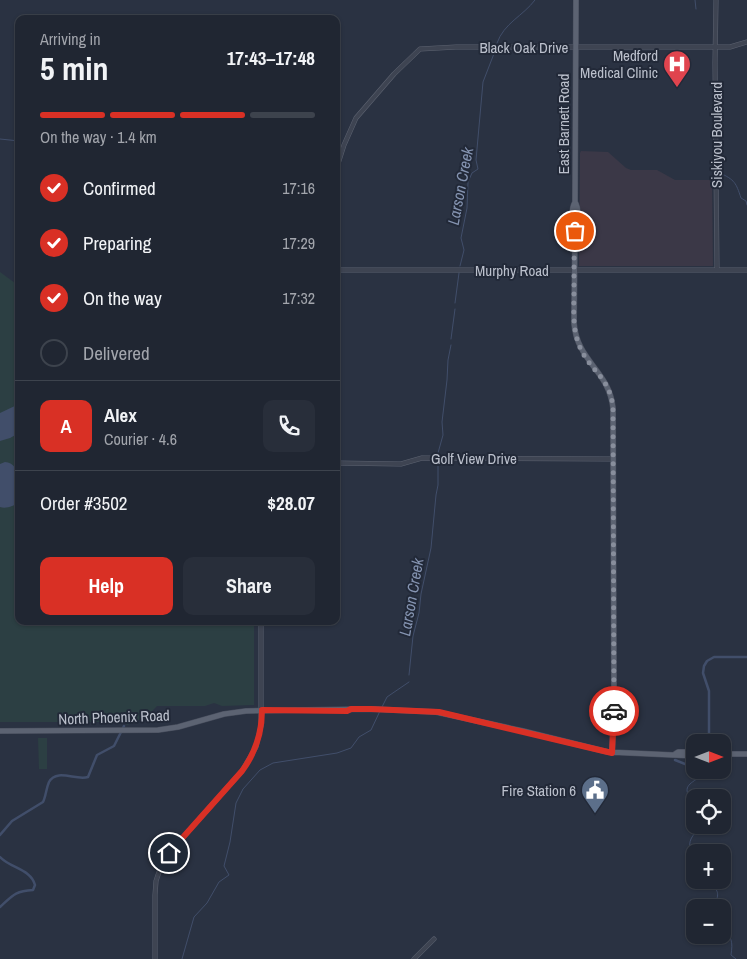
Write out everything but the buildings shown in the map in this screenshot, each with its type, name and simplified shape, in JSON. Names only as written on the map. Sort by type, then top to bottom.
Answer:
[{"type":"main road","name":"East Barnett Road","points":[[576,0],[575,202],[573,205],[572,228],[575,231],[575,333],[584,355],[604,380],[609,390],[613,408],[614,708],[612,753]]},
{"type":"main road","name":"North Phoenix Road","points":[[0,731],[129,731],[172,728],[228,713],[262,710],[347,711],[351,709],[436,712],[612,753],[676,754],[678,756],[686,756]]},
{"type":"main road","name":"North Phoenix Road","points":[[676,754],[678,752],[686,752]]},
{"type":"main road","points":[[731,754],[747,754]]},
{"type":"street","name":"Siskiyou Boulevard","points":[[716,0],[717,270]]},
{"type":"street","name":"Black Oak Drive","points":[[340,158],[356,118],[394,74],[420,49],[715,47],[734,46],[747,42]]},
{"type":"street","name":"Murphy Road","points":[[340,270],[747,270]]},
{"type":"street","name":"Golf View Drive","points":[[340,463],[402,464],[422,458],[613,458]]},
{"type":"street","points":[[155,959],[156,886],[158,873],[164,860],[249,760],[259,737],[262,710],[261,625]]},
{"type":"street","points":[[414,959],[434,939]]},
{"type":"shaded area","points":[[581,151],[608,152],[626,168],[631,170],[657,170],[675,180],[712,180],[713,266],[579,266]]},
{"type":"green space","points":[[0,272],[15,283],[15,625],[254,625],[254,705],[222,706],[214,703],[205,706],[157,706],[146,717],[127,725],[125,722],[0,722]]},
{"type":"green space","points":[[38,738],[47,738],[47,769],[39,769]]},
{"type":"water","points":[[15,406],[15,435],[0,441],[0,413]]},
{"type":"water","points":[[10,463],[15,469],[15,504],[5,508],[0,507],[0,464]]},
{"type":"waterway","name":"Larson Creek","points":[[497,43],[504,30],[535,0]]},
{"type":"waterway","points":[[695,0],[696,9]]},
{"type":"waterway","name":"Larson Creek","points":[[460,266],[464,250],[461,238],[467,208],[468,182],[472,173],[478,169],[476,160],[483,82],[495,51]]},
{"type":"waterway","points":[[0,139],[15,141]]},
{"type":"waterway","points":[[720,173],[734,182],[741,198],[746,201],[747,205]]},
{"type":"waterway","name":"Larson Creek","points":[[455,303],[459,273]]},
{"type":"waterway","name":"Larson Creek","points":[[451,339],[455,309]]},
{"type":"waterway","name":"Larson Creek","points":[[438,453],[443,435],[442,422],[451,345]]},
{"type":"waterway","name":"Larson Creek","points":[[409,675],[413,636],[431,548],[438,485],[438,462]]},
{"type":"waterway","points":[[709,734],[709,691],[703,673],[704,666],[707,661],[714,657],[747,657]]},
{"type":"waterway","name":"Larson Creek","points":[[382,707],[387,697],[409,682]]},
{"type":"waterway","name":"Larson Creek","points":[[182,959],[194,917],[207,903],[219,882],[229,875],[224,866],[236,803],[243,789],[260,770],[273,763],[337,753],[351,748],[359,737],[371,730],[380,711]]},
{"type":"waterway","points":[[0,835],[12,821],[43,802],[52,778],[62,775],[78,778],[88,777],[97,755],[114,746],[124,726]]},
{"type":"waterway","points":[[675,760],[686,764]]},
{"type":"waterway","points":[[687,789],[697,779]]},
{"type":"waterway","points":[[690,844],[694,834]]},
{"type":"waterway","points":[[0,857],[29,875],[35,885],[33,890],[15,894],[0,907]]},
{"type":"waterway","points":[[716,889],[717,899]]},
{"type":"waterway","points":[[731,940],[731,955],[736,959]]},
{"type":"way so far","points":[[575,231],[575,333],[581,350],[607,385],[613,408],[614,711]]},
{"type":"place","name":"Medford Medical Clinic","points":[[677,88]]},
{"type":"place","name":"Fire Station 6","points":[[595,814]]},
{"type":"route","points":[[169,853],[242,771],[256,747],[261,726],[262,710],[347,711],[351,709],[371,709],[439,712],[612,753],[614,711]]}]
